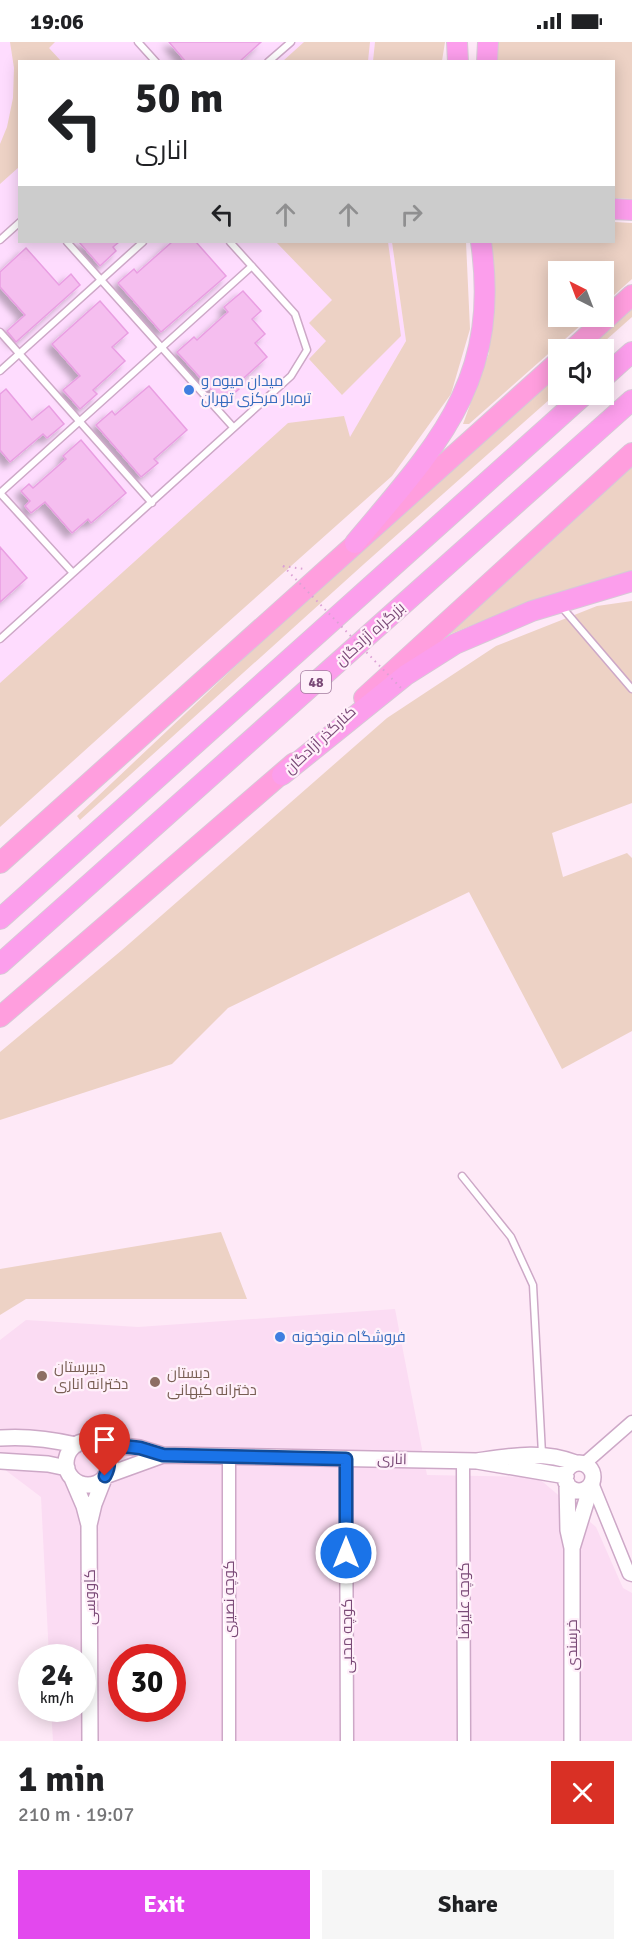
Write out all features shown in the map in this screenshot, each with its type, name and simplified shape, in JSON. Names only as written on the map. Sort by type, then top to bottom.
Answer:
[{"type":"highway","points":[[457,42],[458,60]]},
{"type":"highway","points":[[487,60],[488,42]]},
{"type":"highway","points":[[615,209],[632,210]]},
{"type":"highway","points":[[355,543],[426,458],[449,424],[461,401],[474,366],[482,327],[484,269],[481,243]]},
{"type":"highway","points":[[614,368],[632,352]]},
{"type":"highway","name":"بزرگراه آزادگان","points":[[0,964],[632,400]]},
{"type":"highway","name":"48","points":[[0,919],[573,405]]},
{"type":"highway","points":[[282,775],[406,675],[428,660],[483,630],[558,602],[632,581]]},
{"type":"main road","points":[[584,339],[632,296]]},
{"type":"main road","points":[[0,863],[548,371]]},
{"type":"main road","name":"کنارگذر آزادگان","points":[[0,1017],[282,775],[632,453]]},
{"type":"street","points":[[572,1548],[568,1530],[566,1479],[569,1468],[580,1463],[632,1422]]},
{"type":"street","points":[[0,1438],[51,1439],[76,1445]]},
{"type":"street","points":[[83,1442],[97,1443],[107,1451],[110,1464],[94,1504],[89,1525],[84,1506],[70,1473],[68,1455],[76,1445],[83,1442]]},
{"type":"street","name":"اناری","points":[[97,1443],[140,1448],[163,1455],[470,1461],[542,1455],[561,1457],[580,1463]]},
{"type":"street","name":"اناری","points":[[105,1476],[163,1455]]},
{"type":"street","name":"کوچه نصیری","points":[[229,1456],[229,1741]]},
{"type":"street","name":"کوچه محبی","points":[[346,1459],[347,1741]]},
{"type":"street","points":[[0,1461],[48,1464],[70,1473],[78,1482],[93,1484],[105,1476]]},
{"type":"street","name":"اناری","points":[[470,1461],[566,1479]]},
{"type":"street","name":"کوچه علیرضا","points":[[464,1741],[470,1461]]},
{"type":"street","points":[[572,1548],[592,1483],[592,1471],[580,1463]]},
{"type":"street","points":[[566,1479],[573,1489],[582,1490],[592,1483]]},
{"type":"street","points":[[592,1483],[629,1574],[632,1575]]},
{"type":"street","name":"کاووسی","points":[[89,1525],[90,1741]]},
{"type":"street","name":"خرسندی","points":[[572,1548],[572,1741]]},
{"type":"lane","points":[[138,42],[154,60]]},
{"type":"lane","points":[[270,60],[291,42]]},
{"type":"lane","points":[[0,240],[18,224]]},
{"type":"lane","points":[[68,243],[233,428]]},
{"type":"lane","points":[[0,371],[142,243]]},
{"type":"lane","points":[[0,639],[291,376],[307,350],[295,314],[231,243]]},
{"type":"lane","points":[[73,573],[0,493],[252,266]]},
{"type":"lane","points":[[0,332],[152,503]]},
{"type":"lane","points":[[558,602],[632,689]]},
{"type":"lane","points":[[462,1176],[511,1237],[533,1285],[542,1455]]},
{"type":"path","points":[[283,566],[402,689]]},
{"type":"shaded area","name":"میدان میوه و تره‌بار مرکزی تهران","points":[[0,42],[375,42],[373,60],[18,60],[18,243],[392,243],[406,341],[350,438],[0,735]]},
{"type":"shaded area","points":[[10,42],[55,42],[49,48],[60,60],[18,60],[18,168],[0,184],[0,144],[7,127],[13,98],[14,68]]},
{"type":"shaded area","points":[[304,42],[370,42],[368,60],[284,60]]},
{"type":"shaded area","points":[[375,42],[445,42],[442,60],[373,60]]},
{"type":"shaded area","points":[[493,42],[632,42],[632,199],[615,198],[615,60],[493,60]]},
{"type":"shaded area","points":[[615,222],[632,223],[632,279],[614,295],[614,261],[548,261],[548,327],[579,327],[565,339],[548,339],[548,354],[469,424],[463,424],[489,353],[493,277],[488,243],[615,243]]},
{"type":"shaded area","points":[[277,243],[388,243],[401,336],[342,395],[309,359],[326,341],[309,323],[332,300]]},
{"type":"shaded area","points":[[392,243],[466,243],[470,329],[451,394],[392,476],[0,827],[0,683],[288,423],[344,416],[350,437],[406,341]]},
{"type":"shaded area","points":[[632,307],[632,317],[607,339],[596,339],[610,327],[614,327],[614,323]]},
{"type":"shaded area","points":[[548,382],[548,401],[80,820],[77,816],[280,624]]},
{"type":"shaded area","points":[[632,467],[632,574],[490,618],[443,637]]},
{"type":"shaded area","points":[[632,601],[632,803],[552,833],[563,877],[627,853],[632,858],[632,1031],[562,1069],[469,892],[228,1008],[172,1064],[0,1120],[0,1052],[122,950],[387,718],[496,646],[597,606]]},
{"type":"shaded area","points":[[221,1232],[247,1299],[26,1299],[0,1315],[0,1269]]},
{"type":"shaded area","points":[[395,1309],[427,1475],[537,1477],[596,1527],[623,1588],[632,1593],[632,1741],[53,1741],[52,1722],[96,1722],[96,1644],[48,1644],[41,1497],[0,1466],[0,1340],[26,1320],[138,1327]]},
{"type":"building","points":[[169,42],[261,42],[241,60],[184,60]]},
{"type":"building","points":[[80,243],[118,243],[113,247],[116,251],[100,266]]},
{"type":"building","points":[[171,243],[197,243],[226,276],[161,332],[118,283],[134,269],[137,273]]},
{"type":"building","points":[[26,248],[59,285],[71,274],[80,285],[16,342],[7,331],[25,315],[0,287],[0,272]]},
{"type":"building","points":[[243,291],[261,311],[252,319],[265,334],[255,343],[267,357],[235,386],[239,389],[223,403],[177,352],[194,337],[197,340],[228,312],[224,307]]},
{"type":"building","points":[[100,301],[128,333],[112,347],[125,361],[93,390],[97,394],[80,409],[63,390],[80,376],[52,344]]},
{"type":"building","points":[[149,386],[187,430],[154,459],[158,463],[141,477],[96,425],[112,411],[115,415]]},
{"type":"building","points":[[6,389],[32,420],[49,406],[64,424],[47,438],[43,434],[10,462],[0,450],[0,394]]},
{"type":"building","points":[[81,440],[126,493],[91,523],[88,519],[72,533],[45,502],[31,513],[25,506],[30,501],[21,491],[29,484],[33,488],[66,459],[63,456]]},
{"type":"building","points":[[0,547],[27,578],[0,602]]},
{"type":"place","name":"میدان میوه و تره‌بار مرکزی تهران","points":[[189,390]]},
{"type":"place","name":"فروشگاه منوخونه","points":[[280,1337]]},
{"type":"place","name":"دبیرستان دخترانه اناری","points":[[42,1376]]},
{"type":"place","name":"دبستان دخترانه کیهانی","points":[[155,1382]]},
{"type":"route","points":[[105,1476],[110,1464],[109,1457],[107,1451],[97,1443],[140,1448],[163,1455],[346,1459],[346,1553]]}]
